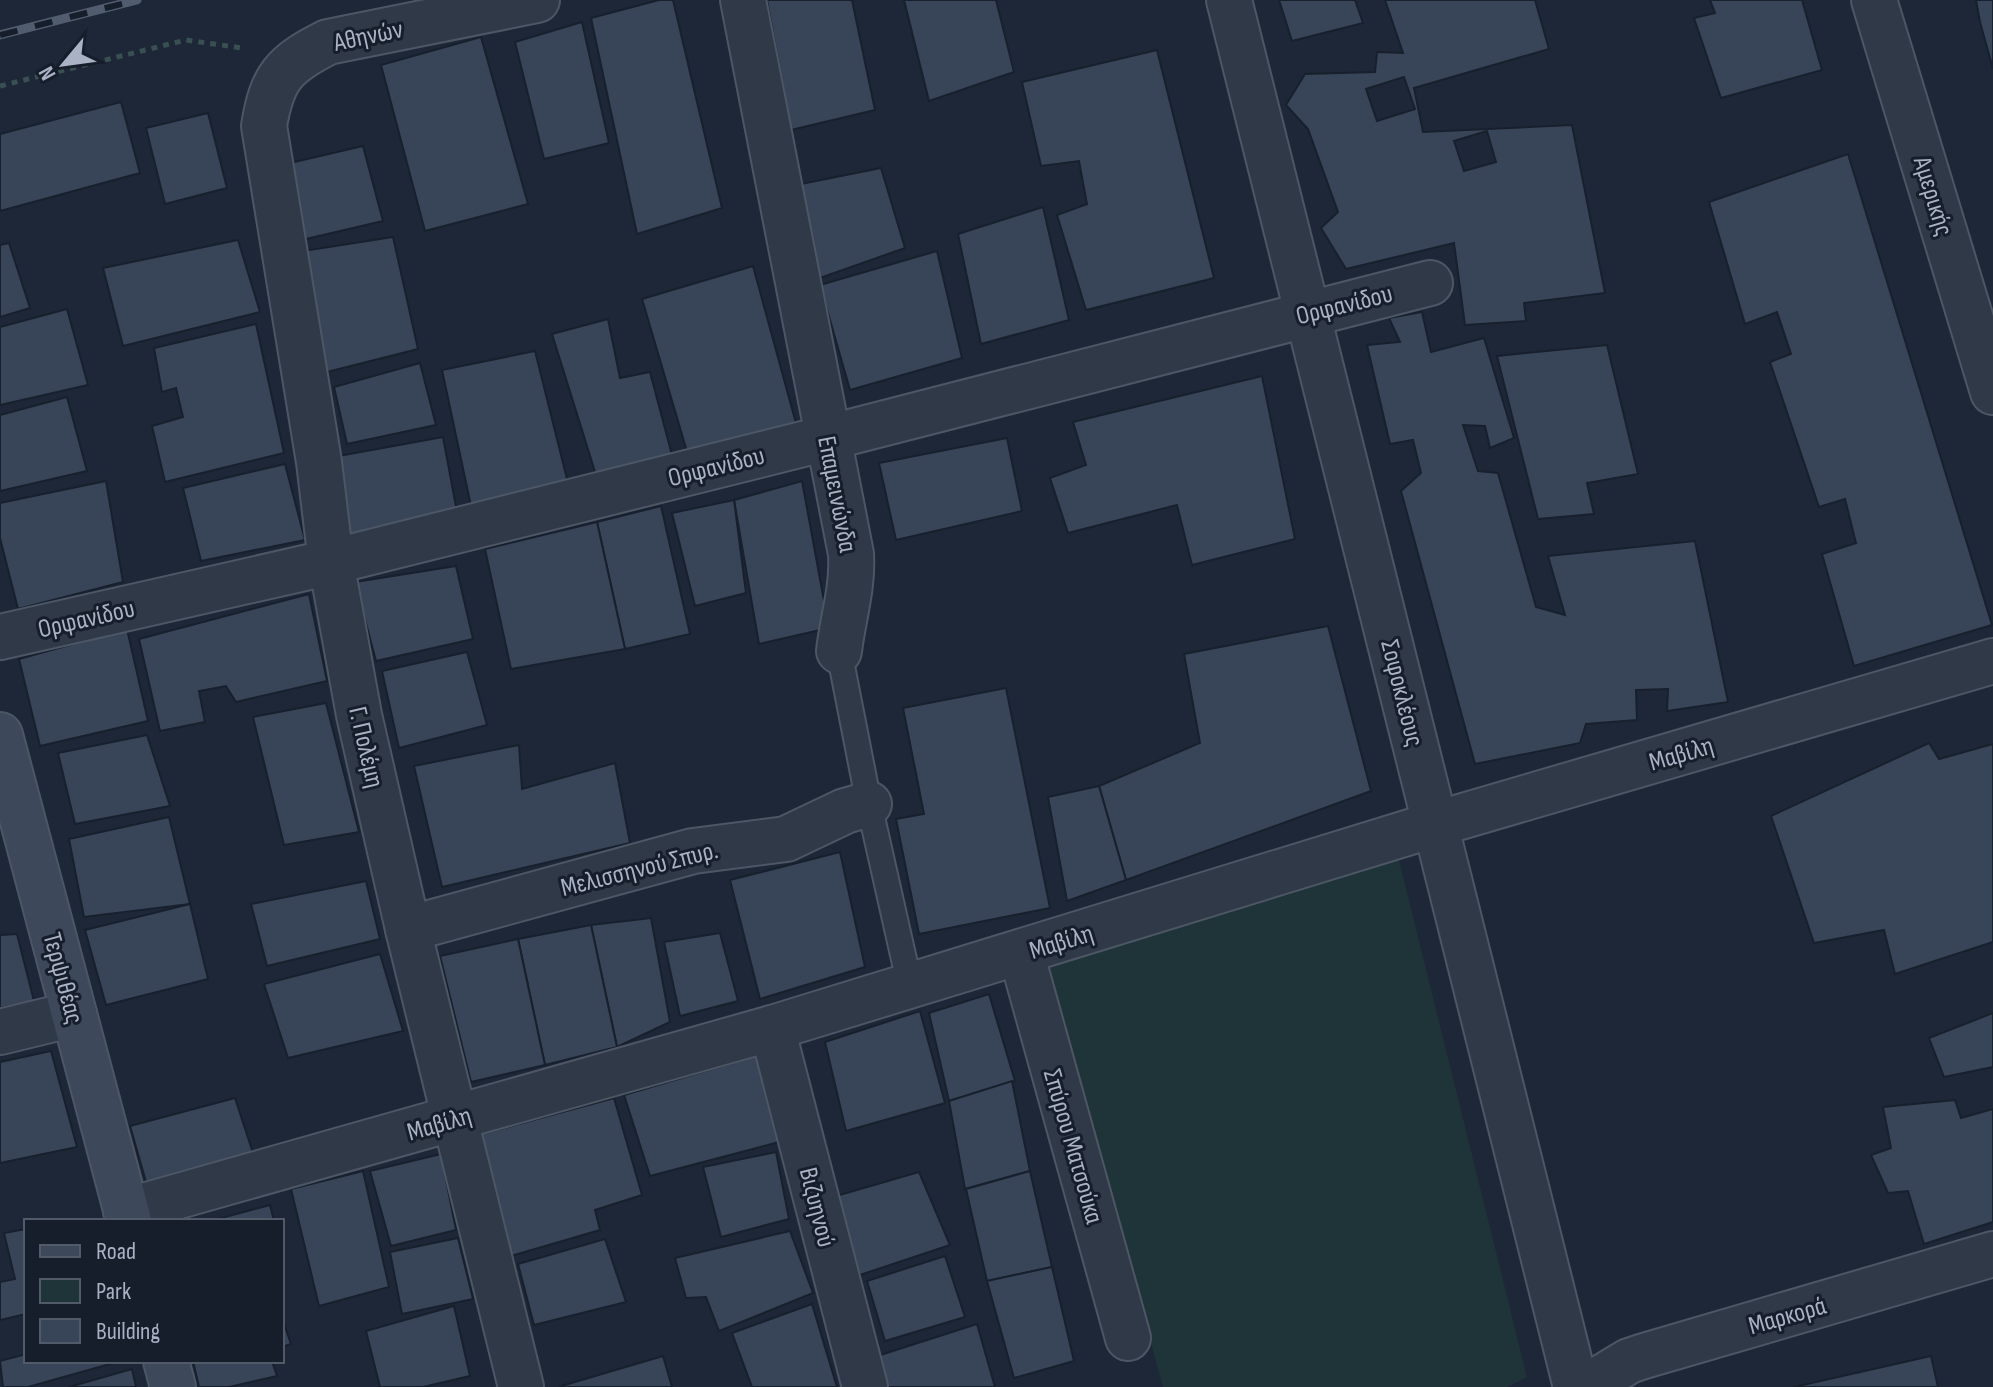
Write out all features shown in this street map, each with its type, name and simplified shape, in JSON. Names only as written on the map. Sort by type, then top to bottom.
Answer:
[{"type":"street","name":"Αθηνών","points":[[269,98],[280,77],[298,57],[328,42],[537,0]]},
{"type":"street","name":"Επαμεινώνδα","points":[[743,0],[851,554],[852,576],[839,651]]},
{"type":"street","name":"Σοφοκλέους","points":[[1229,0],[1576,1387]]},
{"type":"street","name":"Αμερικής","points":[[1874,0],[1993,392]]},
{"type":"street","name":"Γ. Πολέμη","points":[[269,98],[264,126],[319,462],[331,562],[359,715],[408,929],[521,1387]]},
{"type":"street","name":"Ορφανίδου","points":[[0,637],[331,562],[1430,283]]},
{"type":"street","name":"Μαβίλη","points":[[127,1216],[772,1028],[1436,824],[1993,661]]},
{"type":"street","name":"Τερψιθέας","points":[[0,735],[127,1216]]},
{"type":"street","name":"Μελισσηνού Σπυρ.","points":[[408,929],[693,851],[786,839],[845,811],[869,804]]},
{"type":"street","name":"Σπύρου Ματσούκα","points":[[1021,953],[1128,1338]]},
{"type":"street","points":[[0,1032],[74,1014]]},
{"type":"street","name":"Βιζυηνού","points":[[772,1028],[865,1387]]},
{"type":"street","name":"Μαρκορά","points":[[1586,1387],[1629,1361],[1644,1356],[1993,1254]]},
{"type":"street","points":[[167,1363],[173,1387]]},
{"type":"lane","name":"Επαμεινώνδα","points":[[839,651],[910,986]]},
{"type":"path","points":[[0,86],[186,40],[298,57]]},
{"type":"green space","points":[[1399,860],[1527,1377],[1507,1387],[1163,1387],[1047,962]]},
{"type":"building","points":[[659,0],[673,0],[722,208],[637,234],[591,18]]},
{"type":"building","points":[[767,0],[852,0],[875,110],[791,130]]},
{"type":"building","points":[[904,0],[996,0],[1014,72],[929,101]]},
{"type":"building","points":[[1279,0],[1355,0],[1363,23],[1292,41]]},
{"type":"building","points":[[1385,0],[1535,0],[1549,49],[1414,88],[1423,132],[1572,125],[1605,293],[1524,303],[1526,321],[1465,325],[1454,243],[1346,269],[1321,228],[1338,212],[1308,129],[1286,105],[1305,74],[1375,72],[1377,52],[1403,53]],"holes":[[[1404,77],[1415,109],[1377,121],[1366,89]],[[1487,131],[1496,162],[1464,171],[1454,141]]]},
{"type":"building","points":[[1710,0],[1802,0],[1822,70],[1721,98],[1694,18],[1715,13]]},
{"type":"building","points":[[1976,0],[1993,0],[1993,69],[1980,22]]},
{"type":"building","points":[[582,22],[609,143],[544,159],[515,42]]},
{"type":"building","points":[[481,37],[528,204],[425,231],[381,65]]},
{"type":"building","points":[[1157,50],[1214,278],[1086,310],[1057,215],[1087,204],[1079,161],[1041,166],[1022,82]]},
{"type":"building","points":[[121,102],[140,173],[0,211],[0,134]]},
{"type":"building","points":[[208,113],[227,188],[165,204],[146,128]]},
{"type":"building","points":[[363,146],[383,221],[293,242],[277,166]]},
{"type":"building","points":[[1848,154],[1992,625],[1854,666],[1822,554],[1856,543],[1845,499],[1819,507],[1770,362],[1791,354],[1777,312],[1745,324],[1709,202]]},
{"type":"building","points":[[881,168],[905,248],[820,278],[796,185]]},
{"type":"building","points":[[1043,207],[1069,320],[981,344],[958,234]]},
{"type":"building","points":[[393,237],[418,349],[327,372],[303,251]]},
{"type":"building","points":[[238,240],[260,312],[123,346],[103,268]]},
{"type":"building","points":[[9,243],[30,308],[0,317],[0,245]]},
{"type":"building","points":[[937,251],[962,358],[850,390],[820,285]]},
{"type":"building","points":[[753,266],[797,427],[688,455],[642,299]]},
{"type":"building","points":[[67,309],[88,385],[0,405],[0,327]]},
{"type":"building","points":[[1422,312],[1431,352],[1484,338],[1514,438],[1490,448],[1485,426],[1463,425],[1478,471],[1498,473],[1536,607],[1565,615],[1548,556],[1695,541],[1728,702],[1667,711],[1668,689],[1636,690],[1637,720],[1586,724],[1580,743],[1475,764],[1401,491],[1421,473],[1413,440],[1390,444],[1367,345],[1400,342],[1389,318]]},
{"type":"building","points":[[608,319],[620,378],[650,372],[672,455],[596,475],[552,334]]},
{"type":"building","points":[[256,324],[284,453],[165,482],[152,426],[183,417],[176,388],[162,392],[154,348]]},
{"type":"building","points":[[1607,345],[1638,474],[1587,483],[1594,514],[1538,519],[1497,356]]},
{"type":"building","points":[[535,351],[568,483],[471,506],[442,370]]},
{"type":"building","points":[[420,363],[436,425],[347,444],[334,387]]},
{"type":"building","points":[[1262,376],[1295,539],[1192,565],[1177,505],[1068,533],[1050,478],[1086,465],[1073,422]]},
{"type":"building","points":[[67,397],[87,471],[0,491],[0,415]]},
{"type":"building","points":[[443,437],[457,512],[350,536],[333,457]]},
{"type":"building","points":[[1007,438],[1022,511],[896,540],[879,463]]},
{"type":"building","points":[[285,464],[305,540],[201,561],[183,488]]},
{"type":"building","points":[[106,481],[123,582],[18,609],[0,538],[0,503]]},
{"type":"building","points":[[802,481],[829,628],[759,644],[734,500]]},
{"type":"building","points":[[734,500],[746,593],[695,606],[672,513]]},
{"type":"building","points":[[661,506],[690,634],[625,649],[597,522]]},
{"type":"building","points":[[597,522],[625,649],[511,669],[485,549]]},
{"type":"building","points":[[456,566],[473,639],[376,661],[355,582]]},
{"type":"building","points":[[309,594],[327,681],[236,702],[226,686],[199,691],[205,722],[160,731],[139,639]]},
{"type":"building","points":[[1328,626],[1371,791],[1126,880],[1099,786],[1200,743],[1184,654]]},
{"type":"building","points":[[127,629],[148,721],[40,746],[19,659]]},
{"type":"building","points":[[467,652],[487,725],[399,748],[382,671]]},
{"type":"building","points":[[1006,688],[1050,908],[919,934],[896,819],[924,814],[903,708]]},
{"type":"building","points":[[326,703],[359,832],[284,845],[253,717]]},
{"type":"building","points":[[147,735],[170,806],[75,824],[58,753]]},
{"type":"building","points":[[1929,743],[1939,759],[1993,744],[1993,942],[1895,974],[1884,930],[1814,943],[1771,816]]},
{"type":"building","points":[[519,745],[522,789],[615,763],[630,843],[442,887],[414,766]]},
{"type":"building","points":[[1099,786],[1126,880],[1067,901],[1048,797]]},
{"type":"building","points":[[169,817],[190,904],[84,917],[69,839]]},
{"type":"building","points":[[840,852],[865,967],[760,999],[730,880]]},
{"type":"building","points":[[366,881],[380,939],[267,966],[251,904]]},
{"type":"building","points":[[190,904],[208,979],[106,1005],[85,930]]},
{"type":"building","points":[[651,918],[670,1022],[617,1047],[591,925]]},
{"type":"building","points":[[591,925],[617,1047],[545,1065],[518,939]]},
{"type":"building","points":[[720,933],[738,1001],[680,1016],[664,942]]},
{"type":"building","points":[[17,934],[34,1001],[0,1008],[0,935]]},
{"type":"building","points":[[518,939],[545,1065],[471,1082],[440,956]]},
{"type":"building","points":[[380,954],[403,1031],[288,1058],[264,984]]},
{"type":"building","points":[[989,994],[1015,1081],[949,1101],[929,1013]]},
{"type":"building","points":[[920,1011],[945,1103],[846,1131],[825,1042]]},
{"type":"building","points":[[1993,1013],[1993,1067],[1944,1077],[1929,1038]]},
{"type":"building","points":[[51,1051],[77,1147],[0,1163],[0,1062]]},
{"type":"building","points":[[756,1056],[783,1141],[650,1176],[624,1095]]},
{"type":"building","points":[[1012,1081],[1030,1171],[965,1189],[949,1101]]},
{"type":"building","points":[[235,1098],[255,1159],[148,1189],[130,1126]]},
{"type":"building","points":[[614,1098],[642,1195],[595,1210],[600,1230],[511,1256],[479,1135]]},
{"type":"building","points":[[1955,1100],[1961,1118],[1993,1109],[1993,1222],[1924,1244],[1908,1191],[1888,1193],[1871,1155],[1891,1148],[1883,1107]]},
{"type":"building","points":[[776,1152],[789,1219],[721,1237],[703,1167]]},
{"type":"building","points":[[441,1154],[456,1230],[391,1246],[370,1171]]},
{"type":"building","points":[[363,1171],[389,1287],[319,1306],[291,1189]]},
{"type":"building","points":[[1030,1171],[1052,1267],[987,1281],[966,1189]]},
{"type":"building","points":[[919,1172],[950,1245],[854,1277],[836,1196]]},
{"type":"building","points":[[270,1205],[274,1219],[218,1219]]},
{"type":"building","points":[[24,1229],[24,1314],[0,1320],[0,1282],[15,1279],[4,1233]]},
{"type":"building","points":[[790,1231],[813,1293],[719,1331],[706,1297],[686,1298],[675,1258]]},
{"type":"building","points":[[458,1238],[473,1299],[402,1314],[390,1252]]},
{"type":"building","points":[[605,1239],[626,1302],[534,1325],[518,1264]]},
{"type":"building","points":[[945,1256],[965,1317],[885,1341],[867,1281]]},
{"type":"building","points":[[1052,1267],[1074,1361],[1014,1378],[987,1281]]},
{"type":"building","points":[[812,1304],[837,1387],[752,1387],[732,1333]]},
{"type":"building","points":[[454,1306],[470,1376],[423,1387],[380,1387],[366,1331]]},
{"type":"building","points":[[284,1324],[291,1344],[284,1346]]},
{"type":"building","points":[[977,1324],[995,1387],[881,1387],[871,1358]]},
{"type":"building","points":[[24,1355],[24,1363],[113,1363],[28,1387],[3,1387],[0,1361]]},
{"type":"building","points":[[663,1356],[672,1387],[558,1387]]},
{"type":"building","points":[[1931,1356],[1938,1387],[1794,1387]]},
{"type":"building","points":[[193,1363],[273,1363],[277,1376],[229,1387],[199,1387]]},
{"type":"building","points":[[132,1369],[136,1387],[69,1387]]},
{"type":"railway","points":[[0,35],[137,0]]}]
